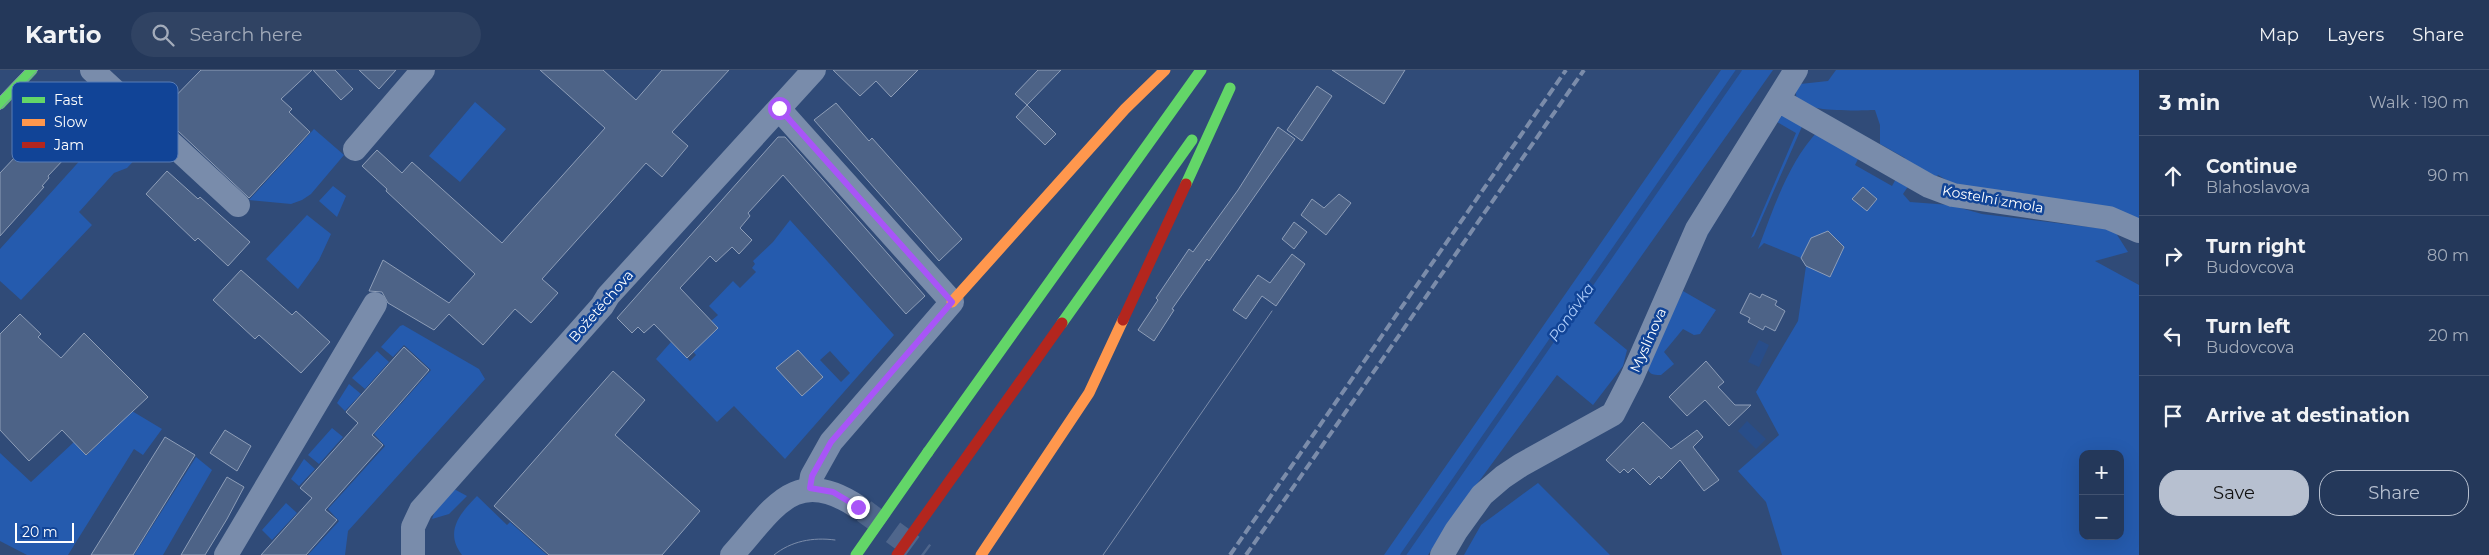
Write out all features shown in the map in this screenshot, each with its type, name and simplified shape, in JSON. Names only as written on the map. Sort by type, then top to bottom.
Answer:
[{"type":"main road","points":[[21,82],[32,70]]},
{"type":"main road","points":[[952,302],[1125,109],[1166,70]]},
{"type":"main road","points":[[856,555],[1201,70]]},
{"type":"main road","points":[[897,555],[1238,76]]},
{"type":"main road","points":[[981,555],[1089,393],[1230,88]]},
{"type":"main road","points":[[0,104],[12,91]]},
{"type":"street","points":[[92,70],[105,82]]},
{"type":"street","points":[[355,149],[423,70]]},
{"type":"street","name":"Božetěchova","points":[[413,555],[413,527],[421,510],[602,306],[608,296],[814,70]]},
{"type":"street","name":"Myslínova","points":[[1442,555],[1456,530],[1482,495],[1503,477],[1613,414],[1632,377],[1697,229],[1796,70]]},
{"type":"street","name":"Kostelní zmola","points":[[1778,100],[1929,186],[1953,195],[2109,218],[2139,231]]},
{"type":"street","points":[[779,108],[952,302],[831,442],[812,476],[810,488]]},
{"type":"street","points":[[178,150],[238,205]]},
{"type":"street","points":[[226,555],[375,304]]},
{"type":"street","points":[[732,555],[782,501],[799,490],[810,488],[833,492],[858,507]]},
{"type":"shaded area","points":[[1721,70],[1773,70],[1594,323],[1627,350],[1623,366],[1593,405],[1557,375],[1455,514],[1428,555],[1384,555]]},
{"type":"shaded area","points":[[1836,70],[2139,70],[2139,219],[1953,184],[1938,175],[1933,181],[1902,163],[1905,158],[1880,144],[1880,125],[1875,110],[1823,109],[1800,102],[1796,94],[1800,84],[1828,81]]},
{"type":"shaded area","points":[[475,102],[506,129],[460,182],[429,156]]},
{"type":"shaded area","points":[[1789,116],[1804,122],[1754,236],[1751,238],[1796,133],[1777,122],[1746,165],[1704,242],[1744,164],[1775,119]]},
{"type":"shaded area","points":[[314,129],[344,155],[311,194],[291,204],[249,200]]},
{"type":"shaded area","points":[[1819,130],[1860,155],[1855,165],[1892,186],[1897,177],[1909,185],[1903,194],[1910,202],[1950,205],[1982,214],[2114,230],[2128,252],[2095,261],[2139,285],[2139,555],[1782,555],[1766,502],[1738,471],[1779,435],[1756,392],[1798,321],[1806,266],[1801,258],[1764,243],[1758,249],[1783,186],[1799,156]]},
{"type":"shaded area","points":[[79,162],[133,162],[127,168],[114,173],[79,212],[92,225],[21,300],[0,281],[0,249]]},
{"type":"shaded area","points":[[333,186],[346,196],[337,217],[319,201]]},
{"type":"shaded area","points":[[307,215],[331,234],[319,260],[298,289],[266,259]]},
{"type":"shaded area","points":[[790,220],[894,335],[785,459],[734,406],[717,422],[656,359],[671,342],[690,361],[696,355],[682,339],[717,328],[711,321],[718,315],[709,306],[733,281],[740,288],[756,272],[752,268],[755,264],[753,261],[773,242]],"holes":[[[830,351],[850,373],[841,382],[820,360]]]},
{"type":"shaded area","points":[[1683,291],[1716,310],[1700,334],[1694,335],[1683,329],[1664,352],[1674,364],[1661,375],[1653,374],[1649,372],[1647,365]]},
{"type":"shaded area","points":[[403,325],[479,369],[485,379],[348,531],[345,555],[308,555],[339,521],[328,509],[385,446],[374,434],[431,370],[404,345],[393,357],[381,347]]},
{"type":"shaded area","points":[[1759,340],[1769,345],[1759,367],[1748,362]]},
{"type":"shaded area","points":[[377,351],[389,362],[365,389],[352,378]]},
{"type":"shaded area","points":[[349,384],[361,394],[345,411],[337,403]]},
{"type":"shaded area","points":[[132,411],[162,429],[143,455],[134,449],[68,555],[27,555],[0,541],[0,453],[31,482],[74,442],[87,455]]},
{"type":"shaded area","points":[[1747,421],[1766,439],[1756,449],[1738,431]]},
{"type":"shaded area","points":[[332,428],[343,437],[319,464],[308,455]]},
{"type":"shaded area","points":[[196,457],[212,470],[163,555],[134,555]]},
{"type":"shaded area","points":[[304,459],[315,469],[299,486],[291,479]]},
{"type":"shaded area","points":[[1538,483],[1610,555],[1464,555],[1481,525]]},
{"type":"shaded area","points":[[454,489],[467,496],[449,514],[432,519],[435,511]]},
{"type":"shaded area","points":[[477,496],[507,525],[510,522],[547,555],[462,555],[454,538],[456,523]]},
{"type":"shaded area","points":[[286,503],[297,513],[272,540],[262,530]]},
{"type":"building","points":[[201,70],[312,70],[281,99],[292,109],[289,112],[310,132],[249,198],[178,131],[178,94]]},
{"type":"building","points":[[313,70],[335,70],[353,89],[341,100]]},
{"type":"building","points":[[359,70],[396,70],[379,89]]},
{"type":"building","points":[[540,70],[603,70],[636,100],[662,70],[729,70],[672,132],[688,146],[662,177],[646,163],[542,279],[558,293],[531,323],[515,309],[483,345],[449,314],[434,330],[388,303],[382,292],[369,291],[383,260],[449,303],[475,274],[362,166],[377,150],[402,173],[412,162],[502,243],[605,128]]},
{"type":"building","points":[[833,70],[918,70],[891,97],[876,81],[860,96]]},
{"type":"building","points":[[1038,70],[1061,70],[1027,105],[1015,94]]},
{"type":"building","points":[[1332,70],[1405,70],[1384,104]]},
{"type":"building","points":[[1317,86],[1332,96],[1302,141],[1287,130]]},
{"type":"building","points":[[836,103],[869,141],[872,138],[962,239],[939,261],[814,120]]},
{"type":"building","points":[[1027,105],[1056,134],[1045,145],[1016,117]]},
{"type":"building","points":[[1278,127],[1295,139],[1209,261],[1207,259],[1172,309],[1174,310],[1154,341],[1138,330],[1158,300],[1156,298],[1189,249],[1193,252],[1238,190]]},
{"type":"building","points":[[778,137],[785,137],[925,296],[906,314],[783,175],[748,213],[750,216],[740,228],[752,240],[739,254],[732,247],[716,262],[710,256],[680,288],[718,328],[687,358],[654,324],[644,333],[638,327],[632,333],[617,318]]},
{"type":"building","points":[[12,160],[12,162],[61,162],[48,176],[49,178],[42,186],[44,187],[0,236],[0,173]]},
{"type":"building","points":[[167,171],[198,199],[200,197],[250,242],[228,266],[198,238],[195,241],[146,194]]},
{"type":"building","points":[[1863,187],[1877,199],[1867,211],[1852,199]]},
{"type":"building","points":[[1339,194],[1351,203],[1326,235],[1301,215],[1312,199],[1324,208]]},
{"type":"building","points":[[1294,222],[1307,232],[1294,249],[1282,239]]},
{"type":"building","points":[[1828,231],[1844,247],[1830,277],[1806,266],[1801,258],[1811,238]]},
{"type":"building","points":[[1292,254],[1305,264],[1276,306],[1262,296],[1246,319],[1233,310],[1258,275],[1270,283]]},
{"type":"building","points":[[241,270],[292,315],[296,311],[330,342],[301,373],[259,335],[255,339],[213,300]]},
{"type":"building","points":[[1750,293],[1760,298],[1762,294],[1777,301],[1775,305],[1785,311],[1775,331],[1765,326],[1763,330],[1748,322],[1750,318],[1740,313]]},
{"type":"building","points":[[20,314],[41,334],[38,337],[61,358],[84,333],[148,397],[86,455],[62,430],[29,461],[0,430],[0,334]]},
{"type":"building","points":[[404,347],[429,370],[372,435],[383,445],[325,510],[337,520],[306,555],[261,555],[312,498],[300,488],[358,423],[346,412]]},
{"type":"building","points":[[798,350],[823,377],[802,396],[776,368]]},
{"type":"building","points":[[1706,361],[1724,382],[1718,387],[1735,405],[1751,405],[1729,426],[1705,400],[1687,416],[1669,397]]},
{"type":"building","points":[[613,371],[645,400],[615,435],[700,511],[662,555],[549,555],[494,506]]},
{"type":"building","points":[[1643,422],[1671,449],[1697,430],[1703,437],[1693,447],[1719,480],[1704,491],[1680,460],[1661,479],[1659,476],[1650,485],[1633,468],[1628,473],[1624,469],[1620,473],[1606,460]]},
{"type":"building","points":[[225,430],[251,446],[237,471],[210,453]]},
{"type":"building","points":[[165,437],[195,455],[133,555],[91,555]]},
{"type":"building","points":[[227,477],[244,487],[227,519],[205,555],[181,555]]},
{"type":"waterway","name":"Ponávka","points":[[1403,555],[1739,70]]},
{"type":"tunnel","points":[[864,511],[924,555]]},
{"type":"tram line","points":[[13,82],[25,70]]},
{"type":"tram line","points":[[27,82],[38,70]]},
{"type":"tram line","points":[[0,96],[12,84]]},
{"type":"tram line","points":[[0,110],[12,97]]},
{"type":"tram line","points":[[1103,555],[1272,311]]},
{"type":"tram line","points":[[774,555],[788,546],[803,541],[835,540]]},
{"type":"railway","points":[[1230,555],[1566,70]]},
{"type":"railway","points":[[1246,555],[1584,70]]},
{"type":"traffic: fast","points":[[21,82],[32,70]]},
{"type":"traffic: fast","points":[[928,452],[1201,70]]},
{"type":"traffic: fast","points":[[1186,184],[1230,88]]},
{"type":"traffic: fast","points":[[0,104],[12,91]]},
{"type":"traffic: fast","points":[[1062,323],[1192,140]]},
{"type":"traffic: fast","points":[[856,555],[928,452]]},
{"type":"traffic: slow","points":[[952,302],[1125,109],[1165,70]]},
{"type":"traffic: slow","points":[[981,555],[1089,393],[1123,320]]},
{"type":"traffic: jam","points":[[1123,320],[1186,184]]},
{"type":"traffic: jam","points":[[956,472],[1062,323]]},
{"type":"traffic: jam","points":[[897,555],[956,472]]},
{"type":"route","points":[[779,108],[952,302],[831,442],[812,476],[810,488],[833,492],[858,507]]}]
